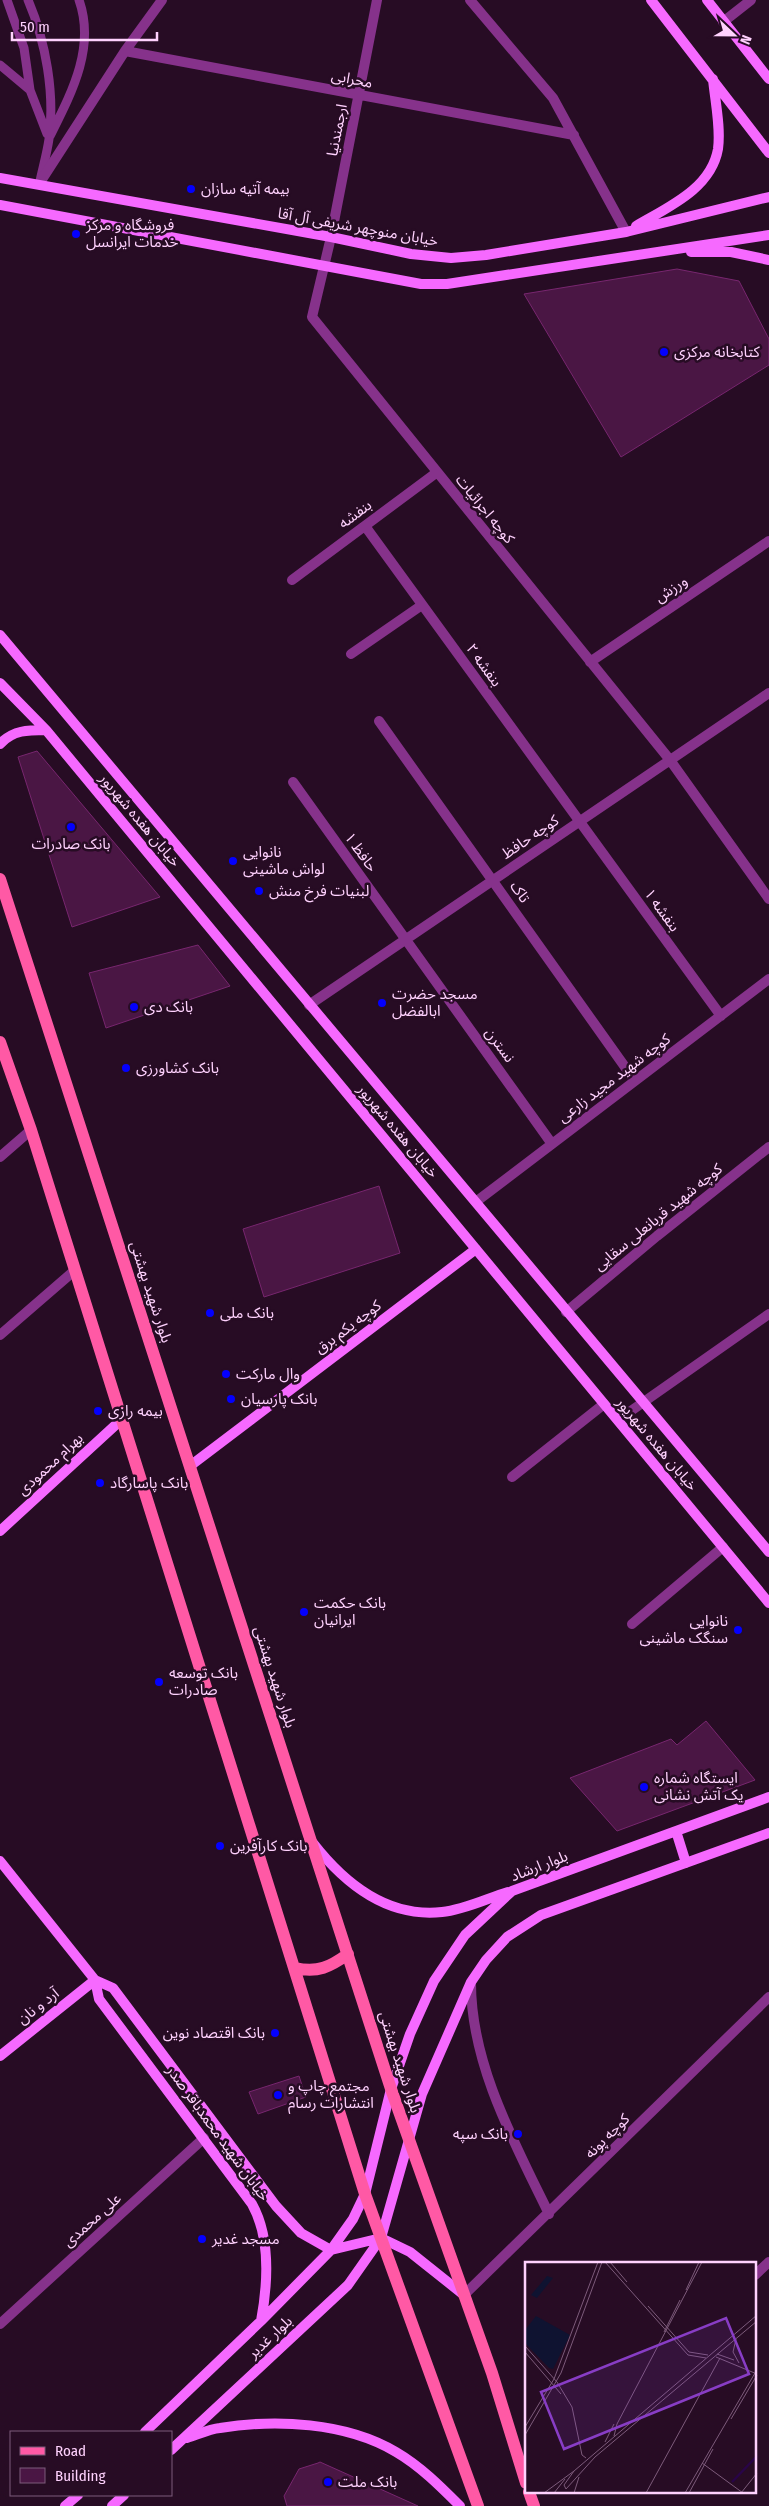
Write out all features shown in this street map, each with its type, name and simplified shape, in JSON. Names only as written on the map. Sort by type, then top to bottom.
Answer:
[{"type":"main road","points":[[651,0],[769,153]]},
{"type":"main road","points":[[707,0],[769,79]]},
{"type":"main road","points":[[626,232],[696,189],[713,168],[718,147],[712,79]]},
{"type":"main road","name":"خیابان منوچهر شریفی آل آقا","points":[[0,178],[331,237],[411,254],[452,258],[486,255],[626,232],[769,197]]},
{"type":"main road","points":[[0,205],[325,264],[421,284],[447,284],[769,235]]},
{"type":"main road","points":[[655,252],[731,252],[769,260]]},
{"type":"main road","name":"خیابان هفده شهریور","points":[[0,635],[309,1005],[477,1201],[566,1312],[769,1552]]},
{"type":"main road","name":"خیابان هفده شهریور","points":[[0,683],[46,730],[769,1604]]},
{"type":"main road","points":[[0,744],[21,730],[46,730]]},
{"type":"main road","name":"بلوار شهید بهشتی","points":[[0,879],[391,2088],[492,2374],[525,2481]]},
{"type":"main road","points":[[0,1042],[31,1130],[365,2194],[478,2506]]},
{"type":"main road","name":"کوچه یکم برق","points":[[190,1466],[476,1249]]},
{"type":"main road","name":"بهرام محمودی","points":[[0,1531],[121,1420]]},
{"type":"main road","name":"بلوار ارشاد","points":[[365,2194],[391,2088],[410,2034],[434,1981],[465,1935],[512,1891],[769,1797]]},
{"type":"main road","points":[[676,1831],[686,1863]]},
{"type":"main road","points":[[381,2238],[408,2137],[437,2055],[471,1982],[486,1960],[507,1937],[541,1915],[769,1834]]},
{"type":"main road","points":[[311,1840],[331,1866],[358,1890],[390,1907],[416,1911],[443,1912],[512,1891]]},
{"type":"main road","name":"خیابان شهید محمدباقر صدر","points":[[0,1861],[95,1980],[100,1999],[204,2138],[260,2218],[264,2236],[266,2294],[262,2321]]},
{"type":"main road","points":[[295,1968],[309,1971],[323,1970],[348,1954]]},
{"type":"main road","name":"خیابان شهید محمدباقر صدر","points":[[95,1980],[113,1988],[276,2206],[300,2233],[331,2250]]},
{"type":"main road","name":"آرد و نان","points":[[0,2056],[95,1980]]},
{"type":"main road","name":"بلوار غدیر","points":[[146,2431],[262,2321],[331,2250],[353,2219],[365,2194]]},
{"type":"main road","points":[[331,2250],[381,2238],[410,2252],[464,2295]]},
{"type":"main road","name":"بلوار غدیر","points":[[172,2449],[348,2285],[381,2238]]},
{"type":"main road","points":[[183,2439],[218,2428],[248,2425],[296,2423],[333,2429],[394,2451],[417,2466],[460,2506]]},
{"type":"main road","points":[[65,2506],[77,2496]]},
{"type":"main road","points":[[112,2506],[123,2496]]},
{"type":"street","points":[[39,184],[125,51],[162,0]]},
{"type":"street","name":"ارجمندنیا","points":[[325,264],[377,0]]},
{"type":"street","points":[[470,0],[553,98],[626,232]]},
{"type":"street","points":[[723,22],[751,0]]},
{"type":"street","name":"محرابی","points":[[125,51],[574,136]]},
{"type":"street","name":"کوچه اجرائیات","points":[[325,264],[312,317],[436,473],[670,760],[769,899]]},
{"type":"street","name":"بنفشه","points":[[292,580],[436,473]]},
{"type":"street","name":"بنفشه ۲","points":[[365,526],[580,822]]},
{"type":"street","name":"ورزش","points":[[590,662],[769,540]]},
{"type":"street","points":[[351,654],[422,605]]},
{"type":"street","name":"کوچه حافظ","points":[[309,1005],[769,693]]},
{"type":"street","name":"تاک","points":[[379,721],[635,1081]]},
{"type":"street","name":"حافظ ۱","points":[[293,782],[405,939]]},
{"type":"street","name":"بنفشه ۱","points":[[580,822],[721,1016]]},
{"type":"street","name":"نسترن","points":[[405,939],[552,1144]]},
{"type":"street","name":"کوچه شهید مجید زارعی","points":[[477,1201],[769,979]]},
{"type":"street","points":[[0,1157],[31,1130]]},
{"type":"street","name":"کوچه شهید قربانعلی سقایی","points":[[566,1312],[769,1147]]},
{"type":"street","points":[[0,1335],[74,1271]]},
{"type":"street","points":[[618,1420],[769,1314]]},
{"type":"street","points":[[512,1477],[604,1404]]},
{"type":"street","points":[[632,1624],[723,1547]]},
{"type":"street","points":[[471,1982],[471,2012],[498,2109],[549,2214]]},
{"type":"street","name":"کوچه پونه","points":[[464,2295],[549,2214],[769,1996]]},
{"type":"street","name":"علی محمدی","points":[[0,2324],[204,2138]]},
{"type":"street","points":[[756,2274],[769,2262]]},
{"type":"lane","points":[[7,0],[24,48],[30,90],[49,138]]},
{"type":"lane","points":[[28,0],[42,36],[50,94],[49,138],[39,184]]},
{"type":"lane","points":[[49,138],[71,94],[82,64],[86,38],[83,11],[79,0]]},
{"type":"lane","points":[[0,65],[30,90]]},
{"type":"building","name":"کتابخانه مرکزی","points":[[677,269],[739,281],[769,339],[769,365],[621,457],[524,294]]},
{"type":"building","name":"بانک صادرات","points":[[37,751],[160,897],[72,927],[18,757]]},
{"type":"building","name":"بانک دی","points":[[198,945],[230,986],[106,1028],[89,973]]},
{"type":"building","points":[[379,1186],[400,1253],[264,1297],[243,1229]]},
{"type":"building","name":"ایستگاه شماره یک آتش نشانی","points":[[706,1721],[755,1780],[617,1831],[570,1778],[671,1739],[677,1745]]},
{"type":"building","name":"مجتمع چاپ و انتشارات رسام","points":[[299,2076],[306,2097],[258,2114],[249,2092]]},
{"type":"building","name":"بانک ملت","points":[[320,2462],[418,2506],[287,2506],[284,2496],[299,2469]]},
{"type":"place","name":"بیمه آتیه سازان","points":[[191,189]]},
{"type":"place","name":"فروشگاه و مرکز خدمات ایرانسل","points":[[76,234]]},
{"type":"place","name":"کتابخانه مرکزی","points":[[664,352]]},
{"type":"place","name":"بانک صادرات","points":[[71,827]]},
{"type":"place","name":"نانوایی لواش ماشینی","points":[[233,861]]},
{"type":"place","name":"لبنیات فرخ منش","points":[[259,891]]},
{"type":"place","name":"مسجد حضرت ابالفضل","points":[[382,1003]]},
{"type":"place","name":"بانک دی","points":[[134,1007]]},
{"type":"place","name":"بانک کشاورزی","points":[[126,1068]]},
{"type":"place","name":"بانک ملی","points":[[210,1313]]},
{"type":"place","name":"وال مارکت","points":[[226,1374]]},
{"type":"place","name":"بانک پارسیان","points":[[231,1399]]},
{"type":"place","name":"بیمه رازی","points":[[98,1411]]},
{"type":"place","name":"بانک پاسارگاد","points":[[100,1483]]},
{"type":"place","name":"بانک حکمت ایرانیان","points":[[304,1612]]},
{"type":"place","name":"نانوایی سنگک ماشینی","points":[[738,1630]]},
{"type":"place","name":"بانک توسعه صادرات","points":[[159,1682]]},
{"type":"place","name":"ایستگاه شماره یک آتش نشانی","points":[[644,1787]]},
{"type":"place","name":"بانک کارآفرین","points":[[220,1846]]},
{"type":"place","name":"بانک اقتصاد نوین","points":[[275,2033]]},
{"type":"place","name":"مجتمع چاپ و انتشارات رسام","points":[[278,2095]]},
{"type":"place","name":"بانک سپه","points":[[518,2134]]},
{"type":"place","name":"مسجد غدیر","points":[[202,2239]]},
{"type":"place","name":"بانک ملت","points":[[328,2482]]}]
